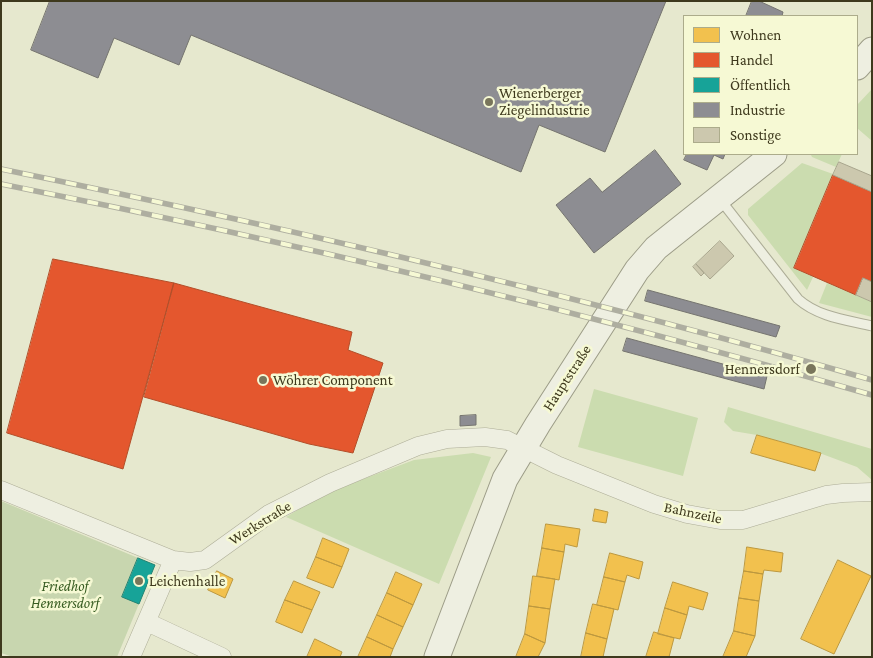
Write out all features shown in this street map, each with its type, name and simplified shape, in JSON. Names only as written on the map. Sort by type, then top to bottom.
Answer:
[{"type":"street","points":[[858,66],[872,50]]},
{"type":"street","name":"Hauptstraße","points":[[437,657],[498,497],[523,447],[642,264],[656,248],[773,155]]},
{"type":"street","name":"Werkstraße","points":[[1,490],[173,560],[190,562],[205,560],[269,514],[330,484],[430,441],[447,438],[485,437],[507,440],[523,447]]},
{"type":"street","name":"Bahnzeile","points":[[523,447],[557,465],[654,504],[687,514],[720,520],[749,519],[826,495],[872,492]]},
{"type":"street","points":[[131,657],[173,560]]},
{"type":"street","points":[[147,622],[222,657]]},
{"type":"lane","points":[[719,198],[806,307],[817,312],[872,326]]},
{"type":"green space","points":[[872,89],[872,141],[858,129],[858,104]]},
{"type":"green space","points":[[811,155],[842,155],[836,167]]},
{"type":"green space","points":[[802,163],[833,174],[794,268],[813,277],[807,290],[748,215],[748,209]]},
{"type":"green space","points":[[827,283],[872,302],[872,317],[819,303]]},
{"type":"green space","points":[[594,389],[698,418],[683,476],[578,447]]},
{"type":"green space","points":[[728,407],[872,449],[872,480],[857,467],[814,451],[757,435],[733,431],[724,422]]},
{"type":"green space","points":[[473,453],[491,457],[439,584],[286,517],[326,493],[414,460]]},
{"type":"green space","name":"Friedhof Hennersdorf","points":[[1,501],[155,565],[117,657],[13,657],[1,653]]},
{"type":"building: Wohnen","points":[[757,435],[821,453],[815,471],[751,453]]},
{"type":"building: Wohnen","points":[[595,509],[608,512],[606,523],[593,521]]},
{"type":"building: Wohnen","points":[[546,524],[580,529],[577,547],[565,544],[564,552],[542,548]]},
{"type":"building: Wohnen","points":[[323,538],[349,549],[342,567],[316,557]]},
{"type":"building: Wohnen","points":[[747,547],[783,553],[781,572],[764,570],[763,574],[744,571]]},
{"type":"building: Wohnen","points":[[542,548],[564,552],[559,580],[537,576]]},
{"type":"building: Wohnen","points":[[610,553],[643,562],[639,579],[627,575],[625,582],[604,577]]},
{"type":"building: Wohnen","points":[[316,557],[342,567],[333,588],[307,578]]},
{"type":"building: Wohnen","points":[[838,560],[871,576],[834,654],[801,639]]},
{"type":"building: Wohnen","points":[[217,571],[233,579],[225,598],[208,590]]},
{"type":"building: Wohnen","points":[[744,571],[763,574],[759,601],[739,598]]},
{"type":"building: Wohnen","points":[[396,572],[422,584],[413,605],[387,593]]},
{"type":"building: Wohnen","points":[[533,576],[555,579],[550,609],[529,606]]},
{"type":"building: Wohnen","points":[[604,577],[625,582],[618,610],[597,605]]},
{"type":"building: Wohnen","points":[[294,581],[320,592],[312,610],[285,600]]},
{"type":"building: Wohnen","points":[[673,582],[708,593],[703,610],[689,606],[687,615],[665,608]]},
{"type":"building: Wohnen","points":[[387,593],[413,605],[403,627],[377,615]]},
{"type":"building: Wohnen","points":[[739,598],[759,601],[755,636],[734,631]]},
{"type":"building: Wohnen","points":[[285,600],[312,610],[302,633],[276,622]]},
{"type":"building: Wohnen","points":[[593,604],[614,609],[607,639],[586,633]]},
{"type":"building: Wohnen","points":[[529,606],[550,609],[545,643],[525,634]]},
{"type":"building: Wohnen","points":[[665,608],[687,615],[680,639],[658,634]]},
{"type":"building: Wohnen","points":[[377,615],[403,627],[393,649],[367,637]]},
{"type":"building: Wohnen","points":[[734,631],[755,636],[746,657],[723,657]]},
{"type":"building: Wohnen","points":[[654,632],[674,638],[669,657],[646,657]]},
{"type":"building: Wohnen","points":[[586,633],[607,639],[603,657],[581,657]]},
{"type":"building: Wohnen","points":[[525,634],[545,643],[538,657],[516,657]]},
{"type":"building: Wohnen","points":[[367,637],[393,649],[390,657],[358,657]]},
{"type":"building: Wohnen","points":[[315,639],[342,652],[340,657],[307,657]]},
{"type":"building: Handel","points":[[833,175],[872,192],[872,282],[863,278],[856,295],[794,268]]},
{"type":"building: Handel","points":[[53,259],[174,283],[123,469],[7,433]]},
{"type":"building: Handel","name":"Wöhrer Component","points":[[174,283],[352,332],[348,350],[383,363],[353,453],[309,444],[144,397]]},
{"type":"building: Öffentlich","name":"Leichenhalle","points":[[138,558],[155,565],[139,604],[122,597]]},
{"type":"building: Industrie","name":"Wienerberger Ziegelindustrie","points":[[50,1],[666,1],[605,152],[539,125],[521,172],[191,35],[179,65],[114,38],[98,78],[31,50]]},
{"type":"building: Industrie","points":[[752,1],[759,1],[783,12],[782,15],[746,15]]},
{"type":"building: Industrie","points":[[655,150],[681,184],[594,253],[556,205],[590,178],[602,192]]},
{"type":"building: Industrie","points":[[686,155],[714,155],[707,170],[684,160]]},
{"type":"building: Industrie","points":[[714,155],[725,155],[723,159]]},
{"type":"building: Industrie","points":[[648,290],[780,326],[776,337],[645,301]]},
{"type":"building: Industrie","points":[[627,338],[767,376],[764,389],[623,351]]},
{"type":"building: Industrie","points":[[476,415],[476,425],[460,426],[460,416]]},
{"type":"building: Sonstige","points":[[839,162],[872,176],[872,192],[833,175]]},
{"type":"building: Sonstige","points":[[720,241],[734,256],[710,279],[696,264]]},
{"type":"building: Sonstige","points":[[696,264],[704,273],[701,276],[693,267]]},
{"type":"building: Sonstige","points":[[863,278],[872,282],[872,302],[856,295]]},
{"type":"railway","points":[[1,169],[329,240],[438,266],[656,320],[872,380]]},
{"type":"railway","points":[[1,184],[111,206],[439,280],[656,335],[872,395]]},
{"type":"place","name":"Wienerberger Ziegelindustrie","points":[[489,102]]},
{"type":"place","name":"Hennersdorf","points":[[811,369]]},
{"type":"place","name":"Wöhrer Component","points":[[263,380]]},
{"type":"place","name":"Leichenhalle","points":[[139,581]]}]
